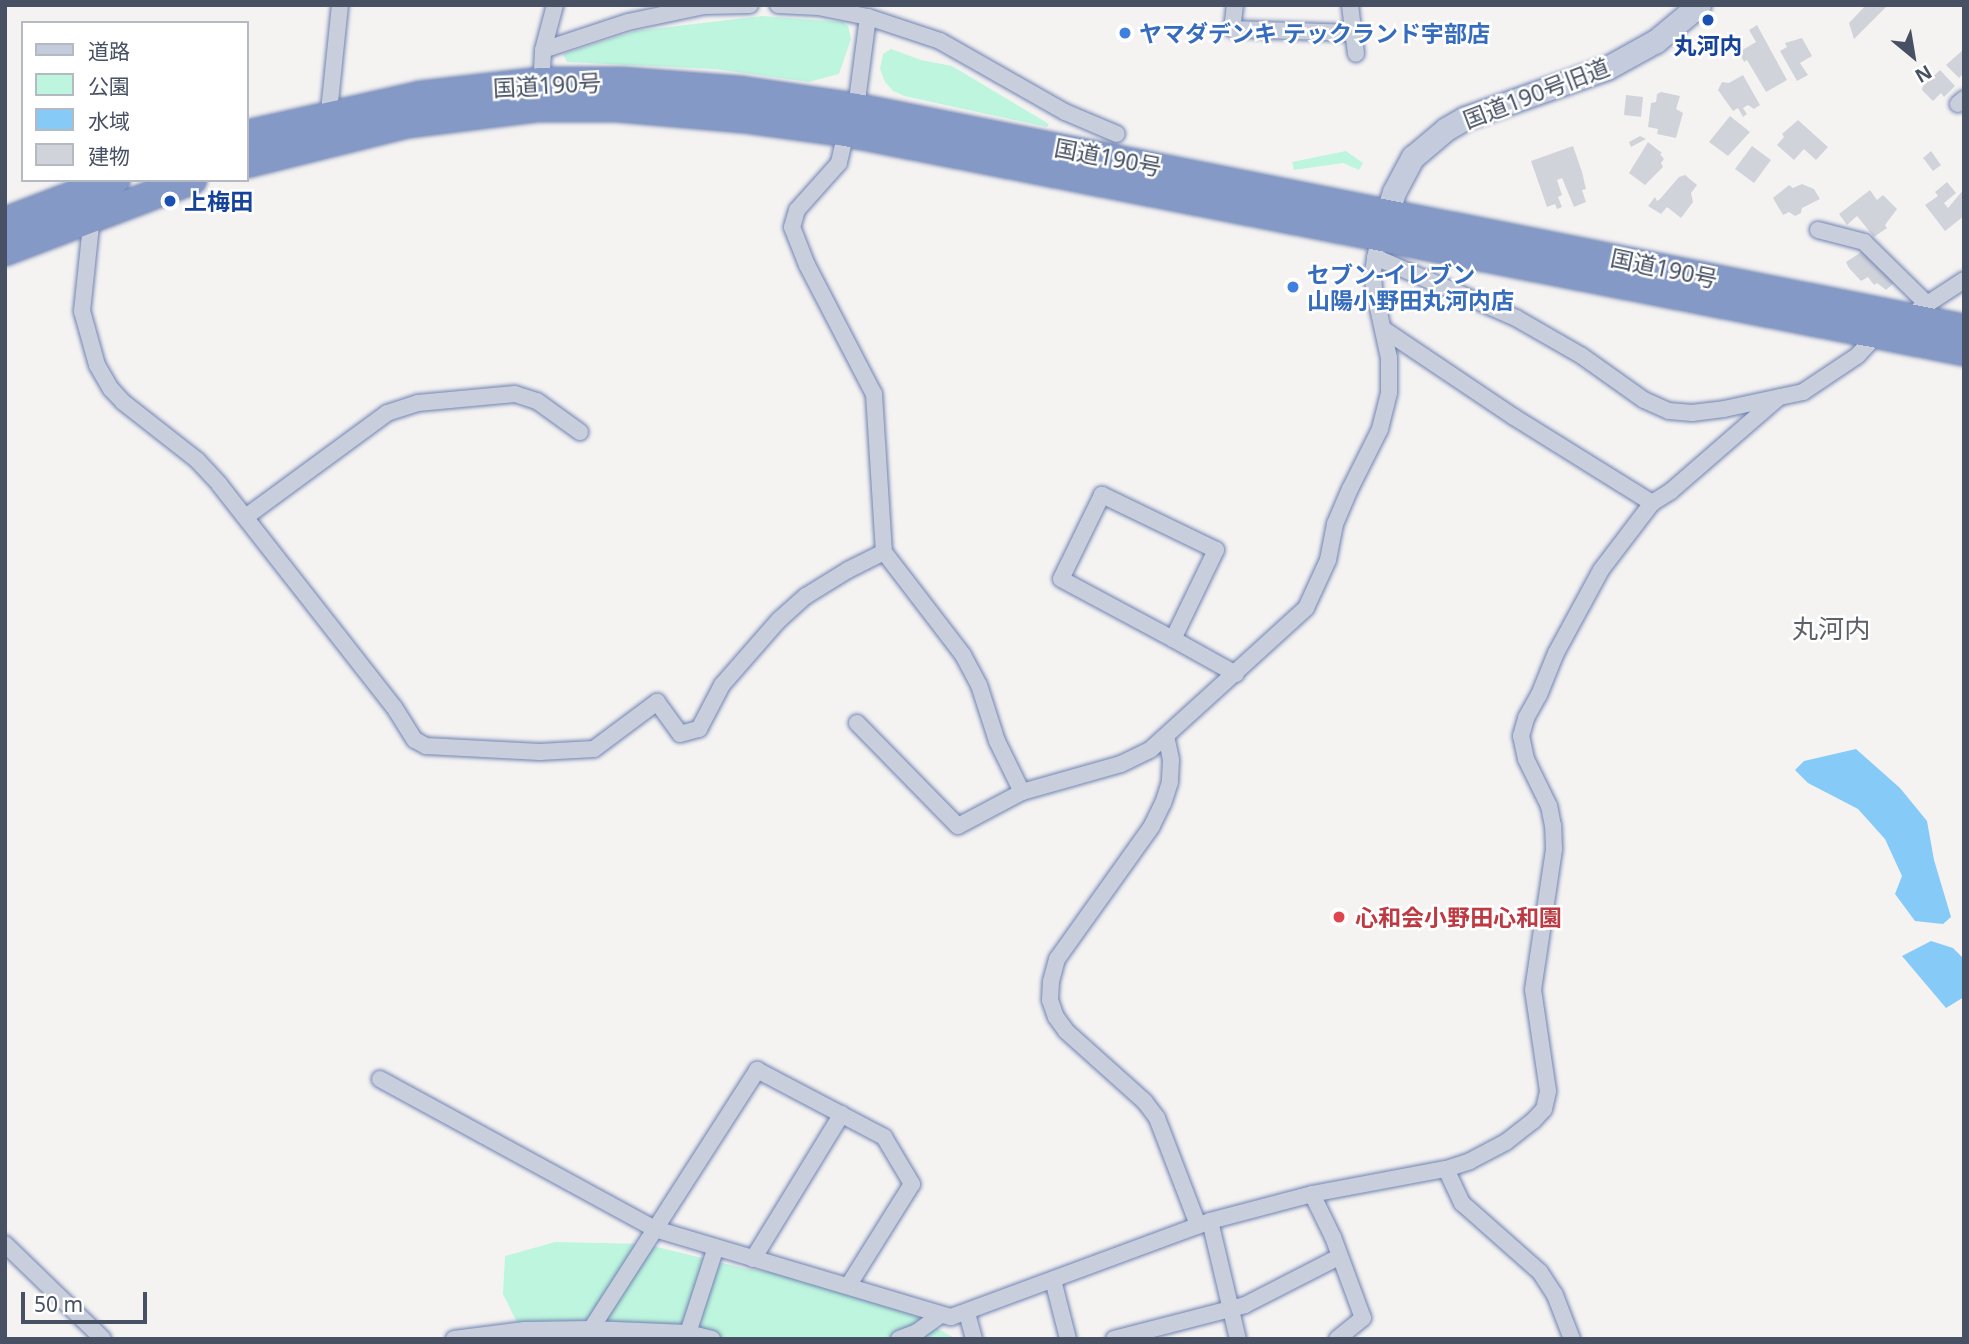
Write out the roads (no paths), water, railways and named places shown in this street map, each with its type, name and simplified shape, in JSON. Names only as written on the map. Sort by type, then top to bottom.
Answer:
[{"type":"highway","name":"国道190号","points":[[248,135],[408,123],[540,95],[617,107],[851,120],[1387,211],[1917,311],[1964,329]]},
{"type":"highway","name":"国道190号","points":[[851,120],[1377,248],[1964,351]]},
{"type":"highway","name":"国道190号","points":[[248,163],[330,127]]},
{"type":"highway","points":[[5,222],[110,182]]},
{"type":"highway","points":[[5,251],[186,182]]},
{"type":"street","points":[[330,127],[340,5]]},
{"type":"street","points":[[540,95],[543,50],[555,5]]},
{"type":"street","points":[[543,50],[641,19],[704,6],[750,5]]},
{"type":"street","points":[[778,5],[818,7],[868,17],[940,41],[1065,113],[1117,134]]},
{"type":"street","points":[[1235,5],[1232,29],[1354,33]]},
{"type":"street","points":[[1350,5],[1356,54]]},
{"type":"street","name":"国道190号旧道","points":[[1377,248],[1387,211],[1413,157],[1446,129],[1465,118],[1607,68],[1656,41],[1699,5]]},
{"type":"street","points":[[868,17],[851,120],[839,163],[797,210],[792,227],[803,257],[874,394],[884,552],[963,655],[979,685],[997,741],[1022,792]]},
{"type":"street","points":[[92,216],[82,311],[97,365],[123,402],[197,460],[247,516],[394,707],[415,740],[426,746],[540,752],[594,749],[657,702],[680,734],[699,729],[722,685],[779,620],[806,596],[884,552]]},
{"type":"street","points":[[1818,230],[1864,242],[1917,311]]},
{"type":"street","points":[[857,723],[958,826],[1022,792],[1121,764],[1150,750],[1236,674],[1306,608],[1328,560],[1335,524],[1380,429],[1389,392],[1389,358],[1374,290],[1377,248],[1516,318],[1583,356],[1644,400],[1669,411],[1692,413],[1803,392],[1857,356],[1875,334],[1917,311],[1964,280]]},
{"type":"street","points":[[1383,329],[1651,503]]},
{"type":"street","points":[[247,516],[387,413],[418,403],[515,394],[537,401],[580,432]]},
{"type":"street","points":[[380,1079],[655,1229],[951,1317],[1204,1223],[1312,1194],[1446,1169],[1470,1161],[1506,1142],[1544,1109],[1548,1091],[1533,990],[1554,849],[1553,826],[1549,806],[1525,759],[1521,736],[1556,653],[1601,570],[1651,503],[1671,491],[1778,398]]},
{"type":"street","points":[[1172,639],[1216,550],[1102,495],[1061,579],[1236,674]]},
{"type":"street","points":[[1166,736],[1171,760],[1170,782],[1153,826],[1057,959],[1051,981],[1050,1000],[1056,1017],[1066,1031],[1145,1102],[1157,1118],[1204,1223],[1232,1309],[1238,1339]]},
{"type":"street","points":[[591,1329],[757,1070],[884,1137],[912,1184],[848,1286]]},
{"type":"street","points":[[753,1259],[842,1114]]},
{"type":"street","points":[[1446,1169],[1462,1203],[1540,1272],[1555,1296],[1573,1339]]},
{"type":"street","points":[[1312,1194],[1363,1318],[1337,1339]]},
{"type":"street","points":[[5,1244],[103,1339]]},
{"type":"street","points":[[688,1333],[716,1247]]},
{"type":"street","points":[[1114,1339],[1232,1309],[1339,1257]]},
{"type":"street","points":[[1053,1280],[1068,1339]]},
{"type":"street","points":[[967,1313],[974,1339]]},
{"type":"street","points":[[899,1339],[918,1332],[940,1315]]},
{"type":"street","points":[[454,1339],[524,1329],[688,1333],[712,1339]]},
{"type":"water","points":[[1856,749],[1900,788],[1927,821],[1934,860],[1951,917],[1943,924],[1915,921],[1895,894],[1902,876],[1885,839],[1858,809],[1808,783],[1795,770],[1804,761]]},
{"type":"water","points":[[1931,941],[1953,948],[1964,959],[1964,997],[1946,1008],[1902,956]]},
{"type":"place","name":"丸河内","points":[[1708,20]]},
{"type":"place","name":"ヤマダデンキ テックランド宇部店","points":[[1125,33]]},
{"type":"place","name":"上梅田","points":[[170,201]]},
{"type":"place","name":"セブン-イレブン 山陽小野田丸河内店","points":[[1293,287]]},
{"type":"place","name":"心和会小野田心和園","points":[[1339,917]]},
{"type":"district","name":"丸河内","points":[[1831,629]]}]
